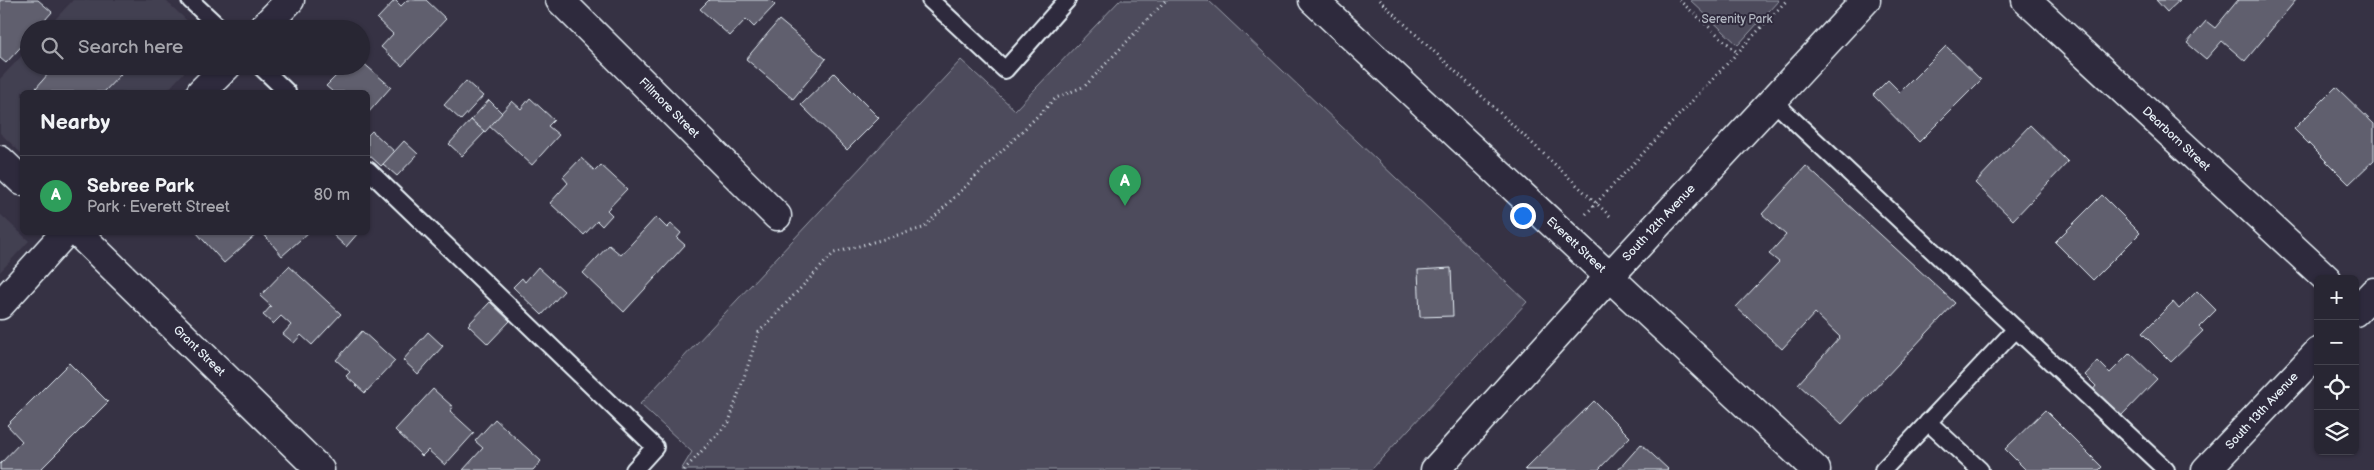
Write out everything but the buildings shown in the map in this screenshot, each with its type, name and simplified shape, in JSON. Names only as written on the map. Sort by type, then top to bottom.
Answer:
[{"type":"street","points":[[271,20],[290,0]]},
{"type":"street","name":"Fillmore Street","points":[[560,0],[777,216]]},
{"type":"street","name":"Everett Street","points":[[1313,0],[1816,470]]},
{"type":"street","name":"South 12th Avenue","points":[[1434,470],[1609,277],[1866,0]]},
{"type":"street","name":"Dearborn Street","points":[[2026,0],[2322,275]]},
{"type":"street","points":[[203,90],[217,75]]},
{"type":"street","points":[[0,160],[20,179]]},
{"type":"street","points":[[0,305],[63,235]]},
{"type":"street","name":"Grant Street","points":[[80,235],[320,470]]},
{"type":"street","name":"South 13th Avenue","points":[[2206,470],[2314,356]]},
{"type":"lane","points":[[190,0],[211,20]]},
{"type":"lane","points":[[930,0],[1005,70],[1067,0]]},
{"type":"lane","points":[[270,75],[286,90]]},
{"type":"lane","points":[[1772,101],[2166,470]]},
{"type":"lane","points":[[370,172],[656,447],[634,470]]},
{"type":"lane","points":[[1883,470],[2016,329]]},
{"type":"lane","points":[[1928,422],[1980,470]]},
{"type":"path","points":[[684,470],[729,422],[760,332],[834,253],[923,228],[1056,98],[1085,86],[1166,0]]},
{"type":"path","points":[[1379,0],[1610,216]]},
{"type":"path","points":[[1679,0],[1738,53]]},
{"type":"path","points":[[1581,220],[1787,0]]},
{"type":"shaded area","points":[[73,0],[165,0],[186,20],[54,20]]},
{"type":"shaded area","points":[[20,58],[20,75],[182,75],[168,90],[20,90],[20,152],[0,133],[0,79]]},
{"type":"shaded area","points":[[0,214],[20,233],[20,235],[29,241],[0,272]]},
{"type":"green space","points":[[1120,0],[1208,0],[1527,302],[1371,470],[681,470],[692,452],[640,404],[961,60],[1015,110]]},
{"type":"green space","name":"Serenity Park","points":[[1690,0],[1779,0],[1738,45]]},
{"type":"place","name":"Sebree Park","points":[[1125,206]]}]
